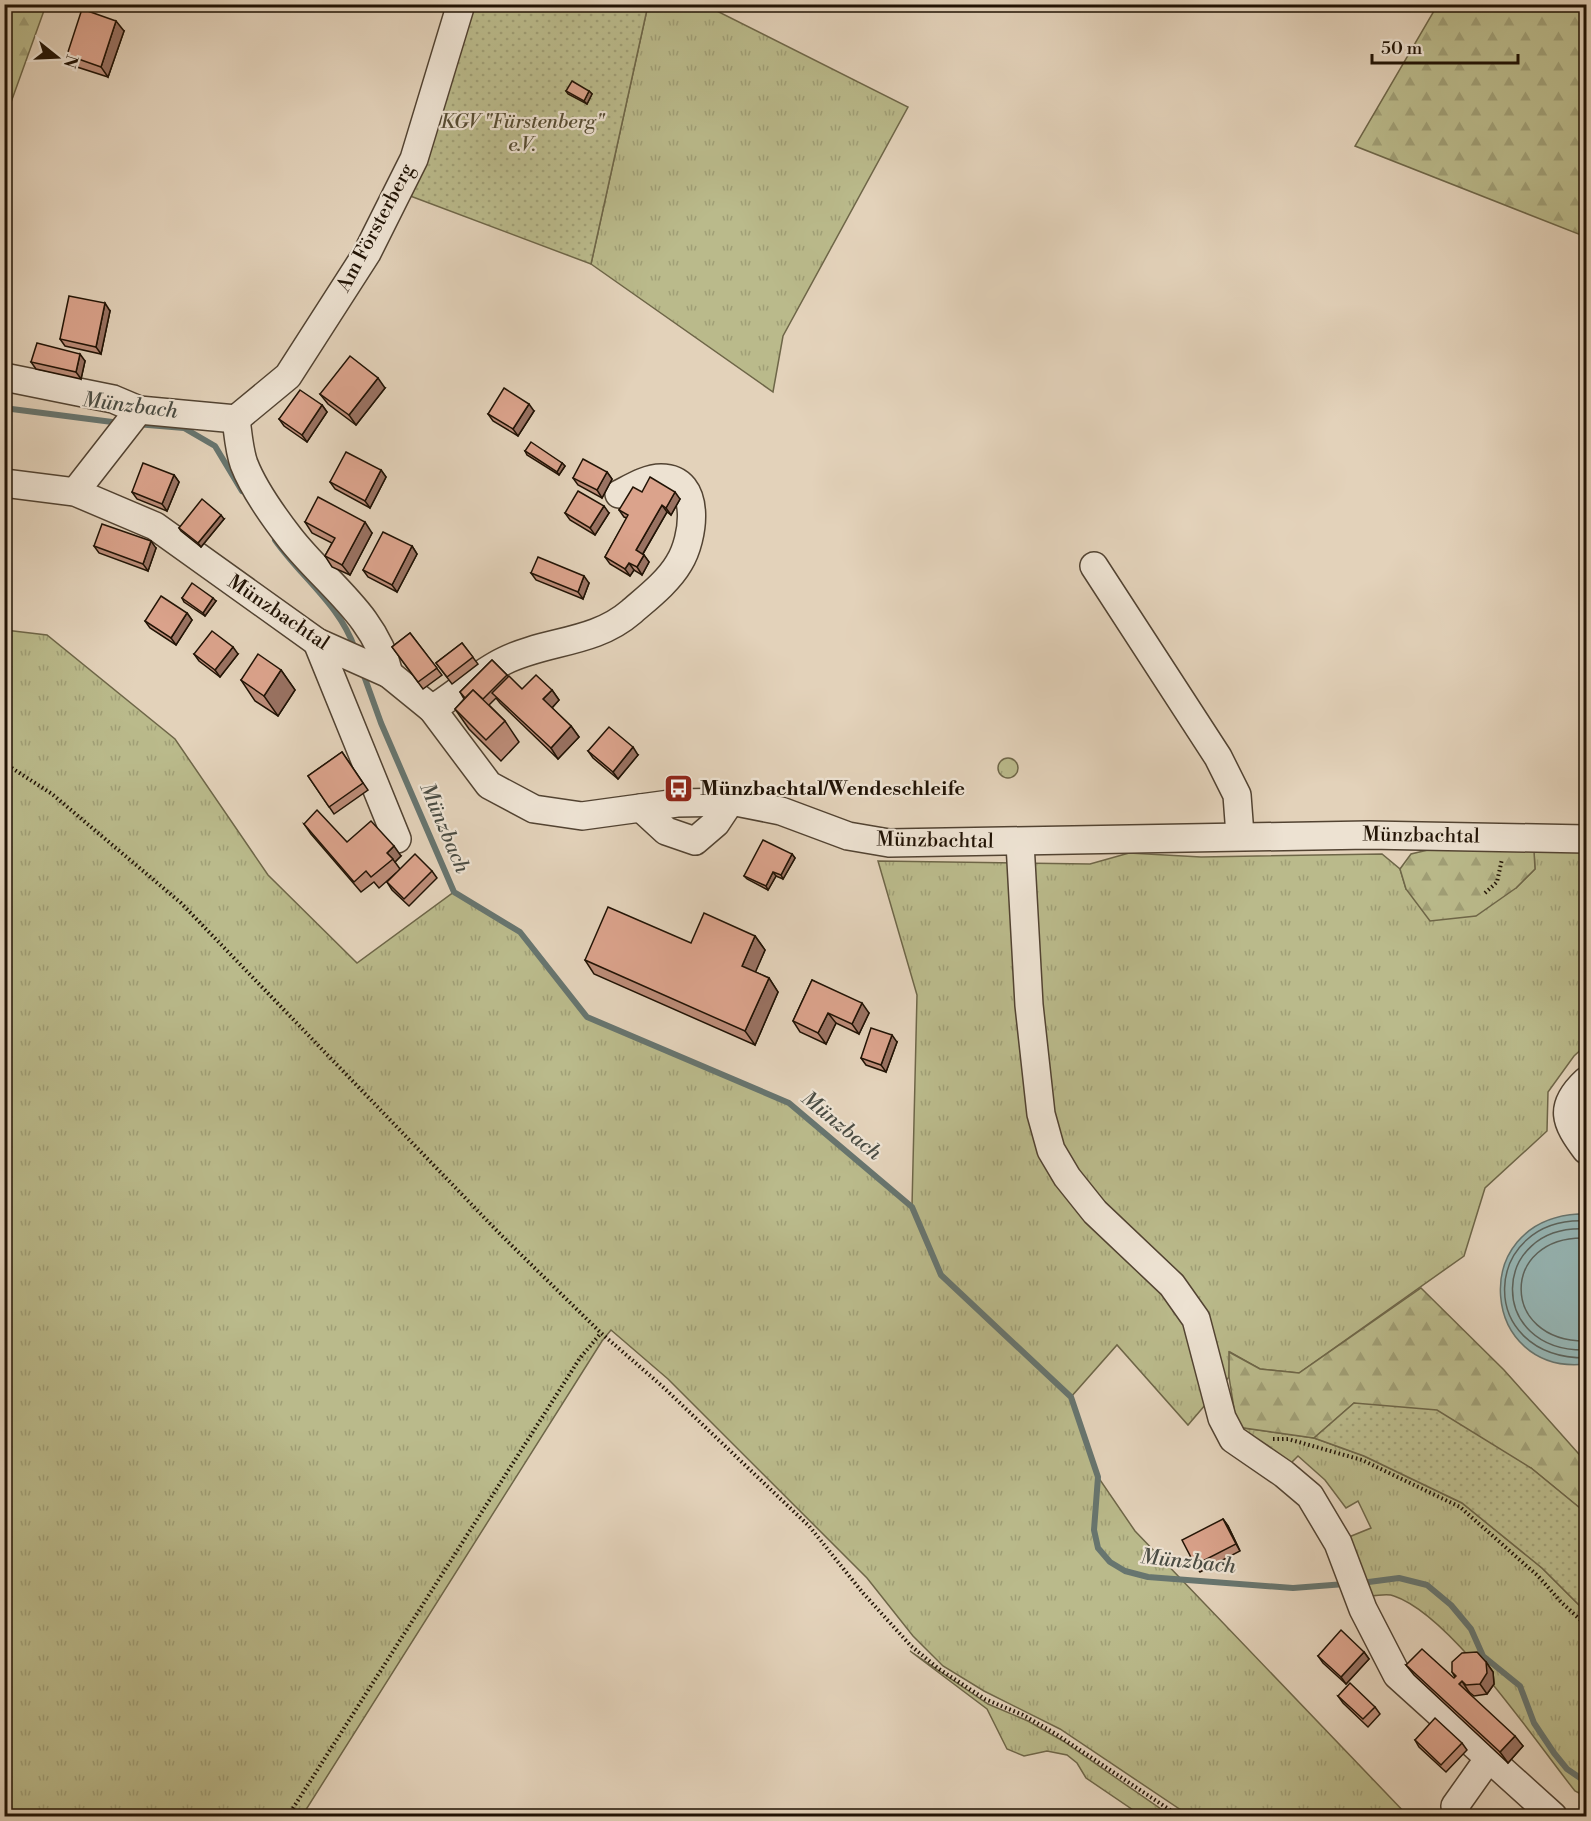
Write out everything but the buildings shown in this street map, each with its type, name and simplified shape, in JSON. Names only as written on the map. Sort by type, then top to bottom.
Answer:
[{"type":"street","name":"Am Försterberg","points":[[236,418],[288,376],[367,253],[414,159],[461,4]]},
{"type":"street","points":[[4,377],[113,399],[136,415],[236,418],[244,463],[263,499],[291,539],[350,602],[384,650],[383,671]]},
{"type":"street","points":[[75,492],[136,415]]},
{"type":"street","points":[[432,709],[504,661],[606,629],[629,614],[678,565],[689,534],[690,500],[686,490],[679,482],[659,478],[618,494]]},
{"type":"street","name":"Münzbachtal","points":[[4,483],[75,492],[155,526],[317,642],[383,671],[432,709],[489,785],[534,810],[582,816],[696,802],[730,802],[781,811],[848,836],[889,843],[1020,843],[1240,835],[1587,839]]},
{"type":"street","points":[[1094,566],[1218,757],[1237,795],[1240,835]]},
{"type":"street","points":[[317,642],[397,839]]},
{"type":"street","points":[[641,808],[666,831],[695,841],[716,823],[730,802]]},
{"type":"street","points":[[1020,843],[1029,1005],[1041,1114],[1051,1150],[1066,1177],[1095,1212],[1172,1285],[1196,1319],[1222,1418],[1233,1439],[1284,1474],[1310,1496],[1327,1521],[1361,1604],[1397,1675],[1553,1816]]},
{"type":"street","points":[[1587,1081],[1574,1093],[1566,1113],[1572,1131],[1587,1150]]},
{"type":"street","points":[[1458,1816],[1455,1806],[1489,1758]]},
{"type":"path","points":[[4,763],[52,794],[181,903],[501,1235],[601,1333],[662,1386],[808,1526],[863,1593],[911,1646],[939,1669],[985,1699],[1023,1715],[1179,1816]]},
{"type":"path","points":[[1485,893],[1497,882],[1505,838]]},
{"type":"path","points":[[288,1816],[580,1358],[601,1333]]},
{"type":"path","points":[[1233,1439],[1288,1439],[1351,1457],[1460,1507],[1538,1576],[1560,1602],[1587,1625]]},
{"type":"green space","points":[[1438,4],[1586,5],[1586,237],[1355,146]]},
{"type":"green space","points":[[4,5],[46,5],[5,119]]},
{"type":"green space","name":"KGV \"Fürstenberg\" e.V.","points":[[462,5],[648,5],[591,264],[397,191]]},
{"type":"green space","points":[[648,5],[705,5],[908,107],[783,336],[773,392],[591,264]]},
{"type":"green space","points":[[5,630],[47,635],[175,739],[268,875],[357,963],[454,892],[520,932],[587,1017],[789,1103],[912,1206],[917,995],[878,861],[1090,864],[1129,853],[1201,857],[1382,854],[1400,869],[1406,889],[1516,888],[1535,869],[1534,851],[1586,852],[1586,1045],[1574,1056],[1548,1092],[1547,1131],[1485,1188],[1464,1256],[1299,1373],[1260,1369],[1230,1352],[1229,1377],[1188,1425],[1117,1345],[1071,1397],[1098,1477],[1135,1531],[1408,1816],[1190,1816],[1060,1729],[984,1691],[943,1666],[913,1636],[867,1578],[668,1379],[611,1330],[302,1816],[5,1816]]},
{"type":"green space","points":[[1008,758],[1015,761],[1018,768],[1015,775],[1008,778],[1001,775],[998,768],[1001,761]]},
{"type":"green space","points":[[1432,849],[1534,851],[1535,869],[1516,888],[1476,916],[1430,921],[1406,889],[1400,869],[1411,854]]},
{"type":"green space","points":[[1421,1288],[1504,1370],[1586,1462],[1586,1513],[1531,1468],[1354,1403],[1314,1438],[1237,1427],[1229,1377],[1229,1352],[1260,1369],[1299,1373]]},
{"type":"green space","points":[[1354,1403],[1437,1410],[1531,1468],[1586,1513],[1586,1612],[1542,1568],[1462,1503],[1364,1456],[1314,1438]]},
{"type":"green space","points":[[1237,1427],[1314,1438],[1364,1456],[1462,1503],[1542,1568],[1586,1612],[1586,1797],[1575,1791],[1491,1682],[1441,1627],[1417,1608],[1394,1596],[1371,1596],[1344,1539],[1371,1528],[1358,1501],[1346,1508],[1325,1480],[1298,1456],[1288,1466]]},
{"type":"green space","points":[[910,1651],[988,1704],[1028,1721],[1063,1741],[1171,1816],[1142,1816],[1086,1778],[1077,1763],[1067,1755],[1047,1751],[1024,1756],[1007,1749],[987,1709]]},
{"type":"water","points":[[1578,1214],[1586,1215],[1586,1364],[1551,1361],[1525,1347],[1508,1324],[1501,1296],[1504,1268],[1517,1242],[1542,1223]]},
{"type":"waterway","name":"Münzbach","points":[[4,408],[120,423]]},
{"type":"waterway","name":"Münzbach","points":[[136,424],[184,428],[215,446],[242,491]]},
{"type":"waterway","name":"Münzbach","points":[[275,540],[330,605],[348,633],[355,649]]},
{"type":"waterway","name":"Münzbach","points":[[363,673],[381,723],[454,892],[520,932],[587,1017],[789,1103],[912,1207],[941,1275],[1071,1397],[1098,1477],[1094,1530],[1098,1548],[1110,1562],[1125,1571],[1148,1577],[1293,1588],[1345,1584]]},
{"type":"waterway","name":"Münzbach","points":[[1361,1583],[1399,1578],[1427,1585],[1451,1605],[1471,1629],[1483,1656],[1520,1686],[1534,1723],[1554,1753],[1567,1769],[1586,1782]]},
{"type":"place","name":"Münzbachtal/Wendeschleife","points":[[679,789]]}]
